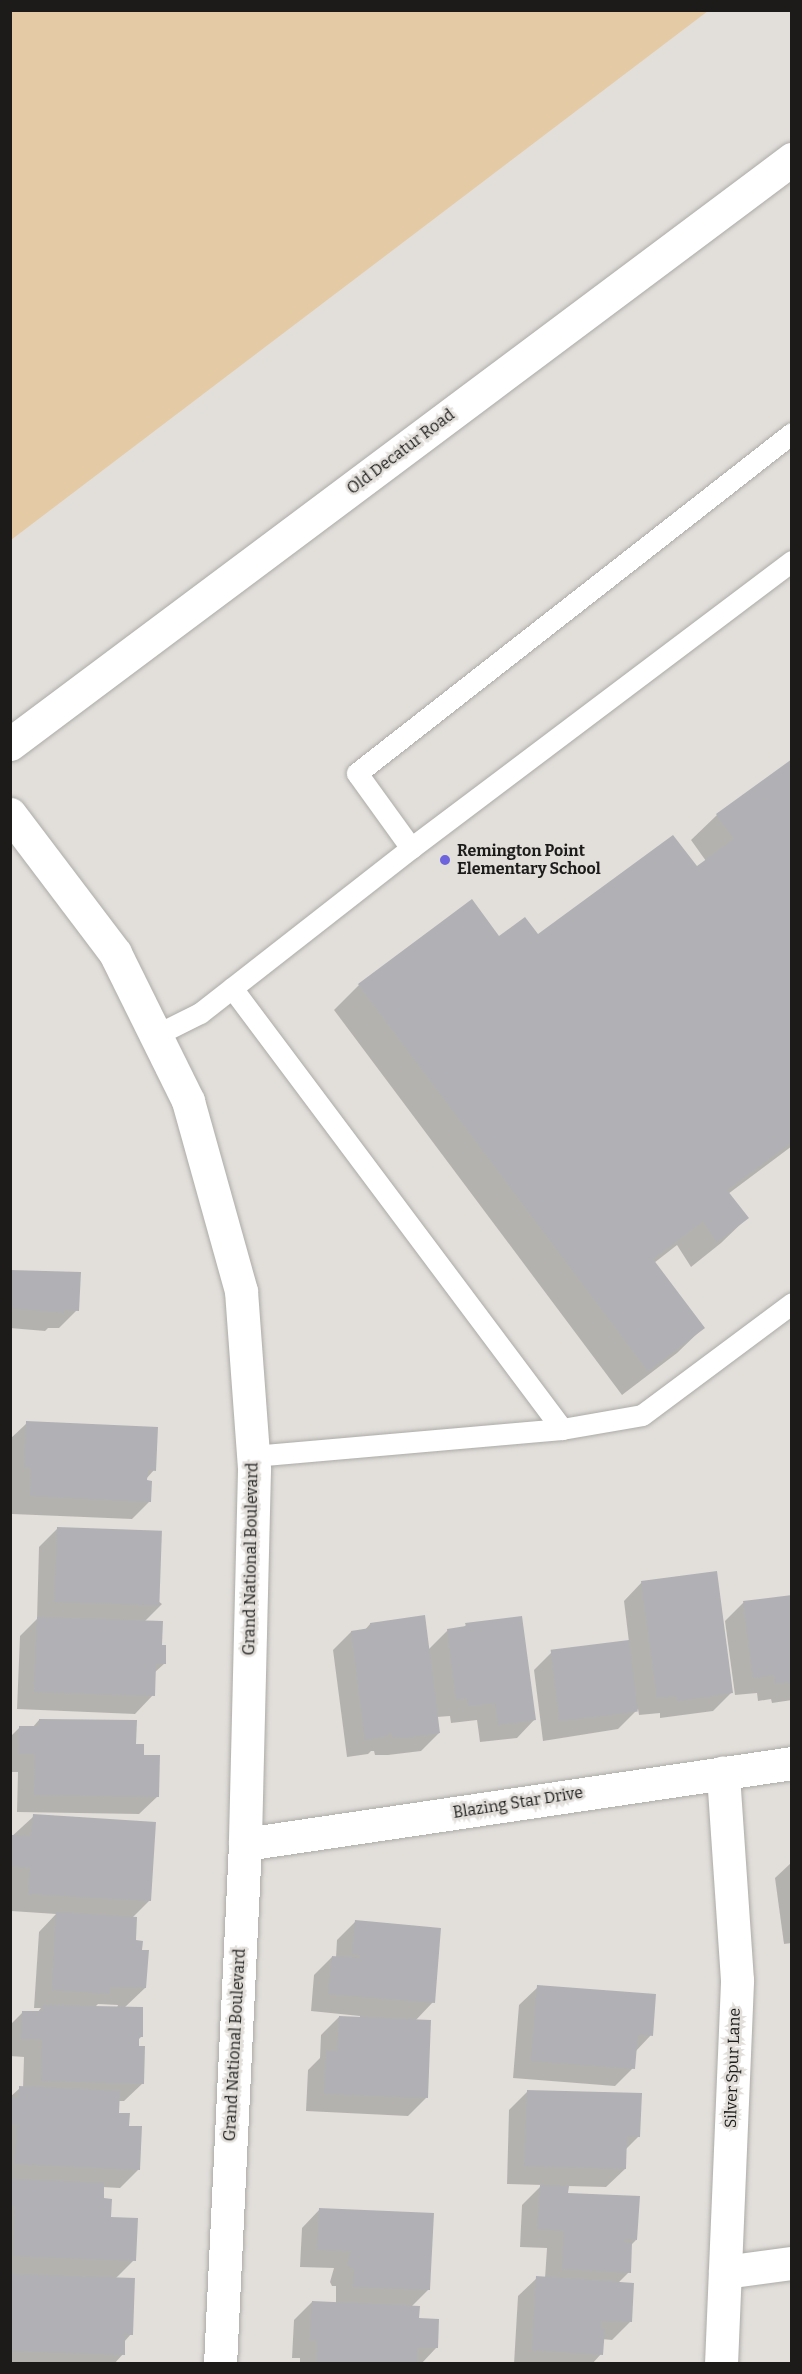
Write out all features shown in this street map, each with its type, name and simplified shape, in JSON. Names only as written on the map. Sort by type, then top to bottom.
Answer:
[{"type":"street","name":"Old Decatur Road","points":[[10,744],[792,159]]},
{"type":"street","name":"Grand National Boulevard","points":[[10,814],[115,953],[188,1101],[241,1291],[253,1456],[245,1844],[220,2364]]},
{"type":"street","name":"Blazing Star Drive","points":[[245,1844],[792,1763]]},
{"type":"street","name":"Silver Spur Lane","points":[[721,2364],[736,1980],[723,1772]]},
{"type":"street","points":[[725,2272],[792,2263]]},
{"type":"lane","points":[[411,848],[357,773],[792,433]]},
{"type":"lane","points":[[156,1035],[200,1013],[411,848],[792,561]]},
{"type":"lane","points":[[232,988],[562,1429]]},
{"type":"lane","points":[[253,1456],[562,1429],[642,1415],[792,1304]]},
{"type":"shaded area","points":[[11,10],[708,10],[708,11],[11,540]]},
{"type":"building","points":[[792,759],[792,1142],[727,1190],[749,1218],[717,1242],[703,1221],[653,1259],[705,1328],[648,1371],[358,984],[472,899],[499,936],[525,917],[538,934],[673,835],[697,866],[734,839],[716,814]]},
{"type":"building","points":[[10,1270],[81,1272],[79,1311],[64,1310],[64,1313],[10,1308]]},
{"type":"building","points":[[26,1421],[158,1427],[156,1471],[148,1470],[147,1480],[152,1481],[151,1502],[30,1496],[31,1468],[24,1467]]},
{"type":"building","points":[[57,1527],[162,1531],[159,1606],[54,1602]]},
{"type":"building","points":[[717,1571],[733,1693],[678,1701],[677,1696],[657,1698],[641,1581]]},
{"type":"building","points":[[792,1595],[792,1688],[790,1688],[789,1682],[775,1684],[775,1675],[753,1678],[743,1601]]},
{"type":"building","points":[[425,1615],[440,1733],[407,1738],[392,1737],[392,1733],[388,1733],[387,1736],[365,1740],[351,1631],[370,1628],[370,1623]]},
{"type":"building","points":[[522,1616],[536,1720],[498,1725],[495,1703],[468,1706],[467,1698],[456,1700],[447,1629],[466,1626],[465,1623]]},
{"type":"building","points":[[37,1617],[163,1621],[162,1645],[166,1645],[166,1664],[156,1664],[155,1696],[34,1692]]},
{"type":"building","points":[[629,1640],[638,1711],[559,1721],[551,1650]]},
{"type":"building","points":[[39,1719],[137,1720],[136,1744],[144,1744],[144,1755],[160,1755],[159,1797],[34,1795],[35,1754],[19,1754],[19,1726],[39,1726]]},
{"type":"building","points":[[33,1814],[156,1822],[151,1901],[28,1894],[30,1868],[10,1866],[10,1854],[12,1835],[31,1836]]},
{"type":"building","points":[[56,1912],[137,1917],[136,1940],[143,1941],[142,1950],[149,1950],[146,1988],[110,1987],[110,1994],[52,1990]]},
{"type":"building","points":[[355,1920],[441,1928],[435,2003],[328,1994],[332,1956],[360,1958],[360,1955],[352,1954]]},
{"type":"building","points":[[537,1985],[656,1994],[653,2036],[638,2034],[635,2069],[531,2061]]},
{"type":"building","points":[[43,2005],[143,2007],[143,2037],[139,2037],[139,2046],[145,2046],[144,2084],[41,2081],[42,2039],[21,2039],[22,2011],[43,2011]]},
{"type":"building","points":[[339,2016],[431,2020],[428,2098],[324,2094],[326,2051],[337,2051]]},
{"type":"building","points":[[19,2086],[120,2091],[119,2113],[130,2113],[129,2126],[142,2126],[140,2170],[15,2164],[17,2125],[10,2124],[10,2098],[19,2098]]},
{"type":"building","points":[[527,2090],[642,2093],[640,2137],[627,2136],[626,2169],[524,2166]]},
{"type":"building","points":[[10,2179],[104,2183],[104,2198],[112,2199],[111,2217],[138,2218],[136,2261],[13,2256],[15,2206],[10,2206]]},
{"type":"building","points":[[540,2185],[569,2186],[568,2193],[640,2196],[637,2240],[623,2239],[623,2242],[632,2243],[631,2273],[562,2269],[564,2231],[537,2229]]},
{"type":"building","points":[[319,2208],[434,2213],[430,2290],[353,2287],[354,2268],[350,2268],[347,2264],[351,2251],[317,2250]]},
{"type":"building","points":[[11,2274],[135,2278],[133,2335],[125,2335],[125,2355],[10,2351]]},
{"type":"building","points":[[536,2276],[634,2283],[632,2322],[601,2321],[601,2329],[605,2329],[603,2355],[532,2350]]},
{"type":"building","points":[[312,2301],[420,2306],[419,2318],[439,2319],[438,2348],[417,2348],[417,2364],[317,2364],[317,2341],[310,2340]]},
{"type":"place","name":"Remington Point Elementary School","points":[[445,860]]}]
